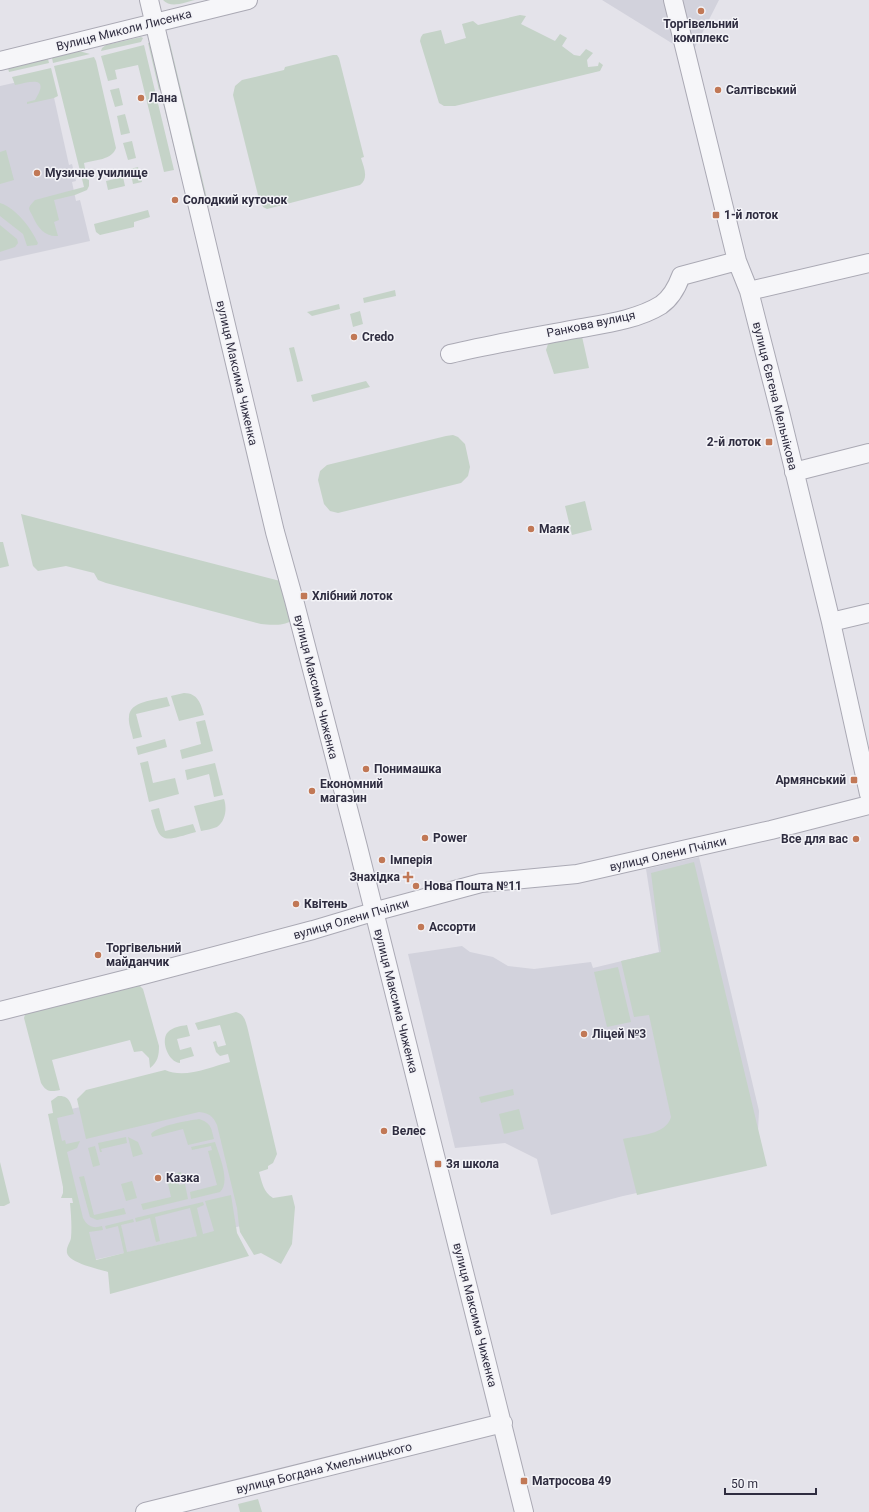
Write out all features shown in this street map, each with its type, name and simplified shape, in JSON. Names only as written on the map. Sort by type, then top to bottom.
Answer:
[{"type":"street","name":"вулиця Максима Чиженка","points":[[149,0],[275,532],[358,847],[524,1512]]},
{"type":"street","name":"Вулиця Миколи Лисенка","points":[[0,61],[248,0]]},
{"type":"street","name":"вулиця Євгена Мельнікова","points":[[673,0],[737,261],[749,291],[794,472],[869,794]]},
{"type":"street","name":"Ранкова вулиця","points":[[450,354],[616,321],[649,311],[671,296],[678,286],[681,276],[737,261]]},
{"type":"street","points":[[749,291],[869,263]]},
{"type":"street","points":[[794,472],[869,453]]},
{"type":"street","points":[[830,622],[869,613]]},
{"type":"street","name":"вулиця Олени Пчілки","points":[[0,1010],[144,975],[482,883],[577,874],[771,830],[869,805]]},
{"type":"street","name":"вулиця Богдана Хмельницького","points":[[145,1512],[503,1423]]},
{"type":"shaded area","points":[[163,0],[195,0],[170,4]]},
{"type":"shaded area","points":[[602,0],[719,0],[691,55]]},
{"type":"shaded area","points":[[520,15],[526,16],[521,24],[555,41],[560,34],[567,38],[562,46],[574,55],[580,56],[586,49],[593,53],[587,60],[588,67],[598,66],[599,62],[603,65],[600,71],[455,106],[444,106],[439,103],[420,41],[423,34],[441,30],[445,44],[466,38],[462,24],[473,21],[478,25]]},
{"type":"shaded area","points":[[141,37],[143,38],[141,42],[101,51],[106,45]]},
{"type":"shaded area","points":[[169,39],[209,207],[204,203],[165,40]]},
{"type":"shaded area","points":[[148,43],[153,43],[164,87],[159,90]]},
{"type":"shaded area","points":[[144,45],[174,170],[164,172],[138,65],[115,70],[117,79],[108,81],[101,56]]},
{"type":"shaded area","points":[[79,51],[90,54],[53,63],[52,58]]},
{"type":"shaded area","points":[[337,55],[339,58],[364,157],[361,158],[365,173],[363,182],[360,185],[267,209],[263,207],[259,199],[233,95],[235,86],[242,80],[284,70],[285,67]]},
{"type":"shaded area","points":[[94,57],[116,148],[111,155],[107,157],[84,163],[87,179],[89,180],[87,190],[75,195],[54,200],[59,220],[54,222],[58,236],[53,236],[42,231],[37,225],[29,208],[35,200],[84,187],[54,66]]},
{"type":"shaded area","points":[[48,59],[49,63],[9,72],[8,68]]},
{"type":"shaded area","points":[[51,68],[58,96],[27,104],[27,102],[35,100],[41,87],[40,84],[37,82],[27,82],[15,85],[12,77]]},
{"type":"shaded area","name":"Музичне училище","points":[[49,75],[69,165],[72,164],[76,181],[72,182],[76,201],[80,200],[90,241],[0,261],[0,86]]},
{"type":"shaded area","points":[[119,88],[123,105],[115,107],[110,90]]},
{"type":"shaded area","points":[[168,102],[182,173],[180,172],[163,103]]},
{"type":"shaded area","points":[[125,114],[130,133],[121,135],[117,116]]},
{"type":"shaded area","points":[[132,141],[136,158],[128,160],[123,143]]},
{"type":"shaded area","points":[[6,150],[14,180],[0,184],[0,152]]},
{"type":"shaded area","points":[[138,167],[142,182],[133,184],[130,169]]},
{"type":"shaded area","points":[[123,177],[125,186],[108,190],[106,181]]},
{"type":"shaded area","points":[[0,203],[12,209],[22,219],[35,237],[38,243],[37,245],[27,246],[23,234],[0,216]]},
{"type":"shaded area","points":[[148,210],[150,217],[134,222],[134,227],[100,235],[96,232],[94,224]]},
{"type":"shaded area","points":[[0,225],[17,239],[18,243],[15,247],[0,252]]},
{"type":"shaded area","points":[[395,290],[396,296],[364,303],[363,298]]},
{"type":"shaded area","points":[[339,304],[340,309],[312,316],[307,312]]},
{"type":"shaded area","points":[[360,311],[363,324],[353,327],[350,314]]},
{"type":"shaded area","points":[[581,332],[589,368],[554,374],[546,350],[550,338]]},
{"type":"shaded area","points":[[294,347],[303,381],[297,382],[289,348]]},
{"type":"shaded area","points":[[366,381],[370,387],[313,402],[311,395]]},
{"type":"shaded area","points":[[453,435],[458,437],[465,444],[470,467],[468,476],[461,483],[338,513],[330,511],[324,504],[318,480],[320,471],[327,465]]},
{"type":"shaded area","points":[[585,501],[592,530],[572,535],[565,506]]},
{"type":"shaded area","points":[[21,514],[284,582],[291,621],[288,623],[272,625],[261,624],[106,583],[98,580],[94,573],[66,566],[38,571],[33,566]]},
{"type":"shaded area","points":[[0,542],[3,542],[9,566],[0,568]]},
{"type":"shaded area","points":[[189,693],[196,697],[200,703],[204,715],[179,721],[171,696]]},
{"type":"shaded area","points":[[167,697],[170,706],[136,714],[142,737],[133,739],[129,720],[130,712],[133,708],[138,704],[150,700]]},
{"type":"shaded area","points":[[205,720],[213,751],[182,759],[180,750],[201,744],[196,722]]},
{"type":"shaded area","points":[[165,739],[167,747],[138,755],[136,747]]},
{"type":"shaded area","points":[[148,761],[153,783],[175,778],[179,794],[149,802],[140,763]]},
{"type":"shaded area","points":[[215,763],[223,795],[214,797],[209,774],[187,780],[185,770]]},
{"type":"shaded area","points":[[224,799],[224,818],[220,824],[217,827],[201,831],[194,806]]},
{"type":"shaded area","points":[[159,808],[165,831],[193,824],[196,832],[176,837],[164,838],[157,830],[151,810]]},
{"type":"shaded area","name":"Ліцей №3","points":[[699,857],[759,1111],[758,1131],[766,1165],[623,1196],[551,1215],[537,1159],[505,1143],[455,1148],[408,954],[462,946],[470,952],[493,957],[508,966],[534,969],[591,962],[593,968],[659,952],[646,869]]},
{"type":"shaded area","points":[[694,862],[767,1166],[637,1195],[623,1139],[658,1131],[668,1123],[671,1117],[649,1015],[634,1017],[621,961],[661,952],[651,873]]},
{"type":"shaded area","points":[[618,967],[631,1022],[607,1027],[594,972]]},
{"type":"shaded area","points":[[139,985],[143,989],[159,1046],[158,1058],[153,1066],[150,1068],[149,1058],[142,1051],[134,1052],[130,1040],[52,1060],[60,1090],[47,1090],[41,1083],[24,1018],[26,1011]]},
{"type":"shaded area","points":[[236,1012],[245,1019],[247,1025],[277,1154],[273,1163],[268,1166],[268,1169],[259,1172],[262,1183],[267,1193],[273,1198],[292,1195],[295,1207],[292,1244],[281,1264],[261,1253],[254,1255],[240,1232],[237,1208],[217,1125],[214,1119],[205,1113],[199,1112],[86,1139],[77,1099],[86,1090],[165,1070],[189,1073],[230,1062],[228,1054],[220,1056],[216,1052],[213,1042],[216,1041],[218,1047],[226,1045],[220,1025],[198,1030],[195,1023]]},
{"type":"shaded area","points":[[187,1025],[190,1036],[177,1039],[180,1050],[191,1047],[194,1056],[180,1060],[180,1063],[176,1062],[169,1055],[166,1050],[165,1040],[170,1030]]},
{"type":"shaded area","name":"Казка","points":[[225,1075],[258,1222],[94,1260],[53,1113]]},
{"type":"shaded area","points":[[513,1089],[514,1095],[481,1103],[479,1097]]},
{"type":"shaded area","points":[[58,1096],[68,1099],[74,1114],[57,1118],[62,1141],[65,1140],[66,1144],[80,1141],[77,1148],[67,1152],[83,1218],[88,1225],[93,1227],[102,1226],[103,1230],[89,1232],[96,1260],[124,1253],[118,1226],[106,1229],[105,1226],[133,1219],[134,1222],[121,1225],[127,1252],[197,1236],[190,1208],[155,1217],[160,1241],[156,1242],[150,1218],[136,1222],[135,1218],[203,1202],[204,1205],[197,1208],[203,1234],[214,1231],[205,1201],[231,1195],[237,1233],[249,1256],[110,1294],[108,1272],[78,1263],[69,1257],[67,1253],[71,1234],[70,1203],[73,1203],[72,1198],[61,1198],[63,1187],[48,1114],[53,1113],[51,1101]]},
{"type":"shaded area","points":[[519,1109],[524,1129],[504,1134],[499,1114]]},
{"type":"shaded area","points":[[199,1119],[206,1122],[210,1126],[214,1139],[188,1145],[183,1129],[152,1137],[151,1134],[160,1128]]},
{"type":"shaded area","points":[[126,1137],[127,1143],[101,1149],[102,1152],[100,1152],[98,1143]]},
{"type":"shaded area","points":[[128,1137],[138,1142],[143,1154],[133,1157]]},
{"type":"shaded area","points":[[215,1142],[223,1168],[223,1188],[220,1192],[191,1199],[190,1192],[217,1185],[208,1151],[212,1150],[211,1146],[192,1150],[191,1147]]},
{"type":"shaded area","points":[[95,1146],[100,1165],[93,1167],[88,1148]]},
{"type":"shaded area","points":[[0,1162],[10,1203],[4,1206],[0,1206]]},
{"type":"shaded area","points":[[181,1172],[183,1179],[178,1180],[179,1185],[185,1184],[188,1199],[143,1210],[141,1204],[171,1197],[166,1175]]},
{"type":"shaded area","points":[[84,1176],[94,1215],[124,1208],[126,1214],[97,1220],[90,1217],[79,1177]]},
{"type":"shaded area","points":[[132,1181],[137,1198],[126,1201],[121,1184]]},
{"type":"shaded area","points":[[258,1499],[262,1512],[240,1512],[238,1504]]},
{"type":"place","name":"Торгівельний комплекс","points":[[701,11]]},
{"type":"place","name":"Салтівський","points":[[718,90]]},
{"type":"place","name":"Лана","points":[[141,98]]},
{"type":"place","name":"Музичне училище","points":[[37,173]]},
{"type":"place","name":"Солодкий куточок","points":[[175,200]]},
{"type":"place","name":"1-й лоток","points":[[716,215]]},
{"type":"place","name":"Credo","points":[[354,337]]},
{"type":"place","name":"2-й лоток","points":[[769,442]]},
{"type":"place","name":"Маяк","points":[[531,529]]},
{"type":"place","name":"Хлібний лоток","points":[[304,596]]},
{"type":"place","name":"Понимашка","points":[[366,769]]},
{"type":"place","name":"Армянський","points":[[854,780]]},
{"type":"place","name":"Економний магазин","points":[[312,791]]},
{"type":"place","name":"Power","points":[[425,838]]},
{"type":"place","name":"Все для вас","points":[[856,839]]},
{"type":"place","name":"Імперія","points":[[382,860]]},
{"type":"place","name":"Знахідка","points":[[408,877]]},
{"type":"place","name":"Нова Пошта №11","points":[[416,886]]},
{"type":"place","name":"Квітень","points":[[296,904]]},
{"type":"place","name":"Ассорти","points":[[421,927]]},
{"type":"place","name":"Торгівельний майданчик","points":[[98,955]]},
{"type":"place","name":"Ліцей №3","points":[[584,1034]]},
{"type":"place","name":"Велес","points":[[384,1131]]},
{"type":"place","name":"3я школа","points":[[438,1164]]},
{"type":"place","name":"Казка","points":[[158,1178]]},
{"type":"place","name":"Матросова 49","points":[[524,1481]]}]
